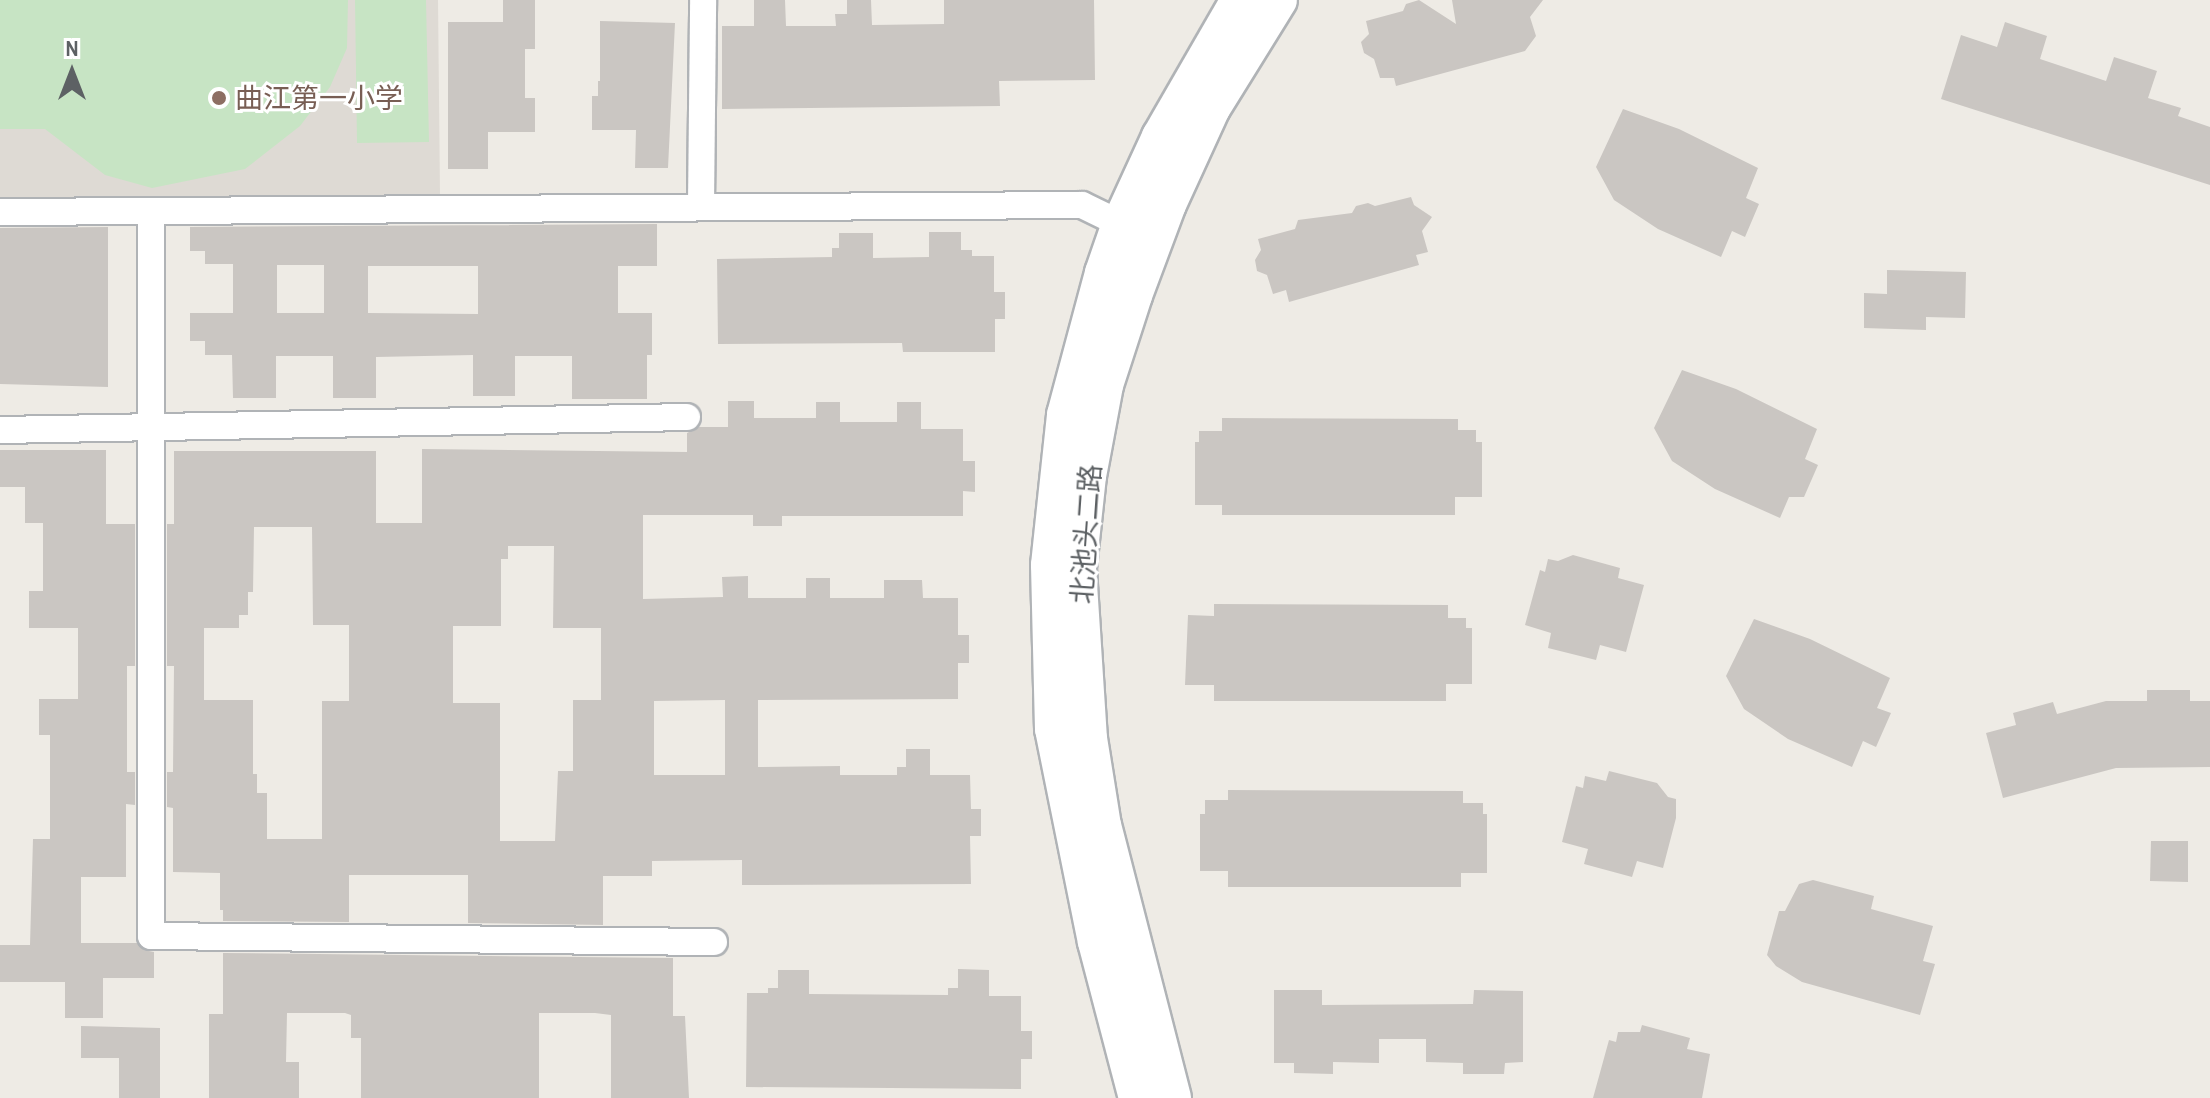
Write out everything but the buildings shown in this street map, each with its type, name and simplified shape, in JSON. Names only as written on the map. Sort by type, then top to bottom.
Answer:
[{"type":"main road","name":"北池头二路","points":[[1138,1098],[1072,830],[1054,729],[1050,667],[1050,565],[1066,415],[1121,224],[1161,137],[1240,0]]},
{"type":"main road","name":"北池头二路","points":[[1172,1098],[1102,826],[1088,739],[1077,568],[1087,476],[1104,385],[1133,295],[1167,204],[1211,108],[1278,0]]},
{"type":"street","points":[[701,205],[703,0]]},
{"type":"street","points":[[0,212],[701,205],[1082,205],[1121,224]]},
{"type":"street","points":[[151,211],[151,936],[714,942]]},
{"type":"street","points":[[0,430],[151,430],[687,417]]},
{"type":"shaded area","name":"曲江第一小学","points":[[0,0],[438,0],[440,196],[0,198]]},
{"type":"green space","name":"曲江第一小学","points":[[0,0],[348,0],[347,48],[330,87],[300,126],[245,169],[152,188],[105,175],[45,129],[0,129]]},
{"type":"green space","points":[[355,0],[426,0],[429,142],[357,143]]},
{"type":"place","name":"曲江第一小学","points":[[219,98]]}]
